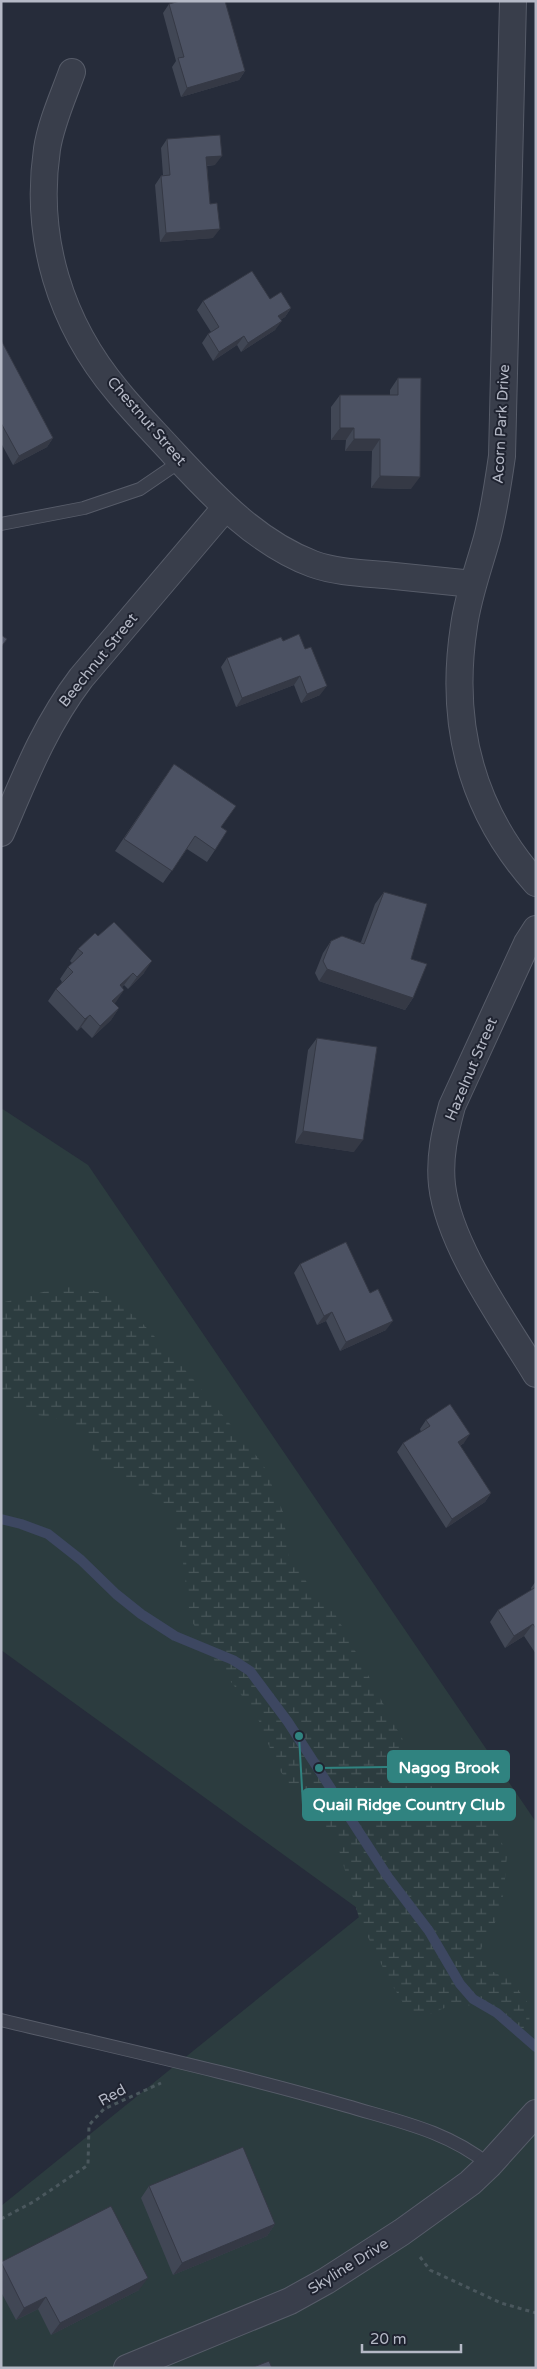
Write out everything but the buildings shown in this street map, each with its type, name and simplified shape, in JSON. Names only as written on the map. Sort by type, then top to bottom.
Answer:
[{"type":"street","name":"Acorn Park Drive","points":[[513,1],[502,456],[497,494],[464,626],[460,666],[460,705],[464,744],[472,776],[484,808],[516,860],[536,883]]},
{"type":"street","name":"Chestnut Street","points":[[72,72],[47,147],[44,181],[45,227],[57,284],[75,327],[117,391],[226,507],[256,533],[284,551],[314,564],[347,572],[473,584]]},
{"type":"street","name":"Beechnut Street","points":[[1,833],[47,728],[62,703],[226,507]]},
{"type":"street","name":"Hazelnut Street","points":[[536,929],[527,943],[452,1106],[445,1131],[441,1157],[442,1185],[449,1215],[460,1242],[474,1270],[536,1374]]},
{"type":"street","name":"Skyline Drive","points":[[127,2368],[290,2301],[334,2276],[443,2204],[489,2165],[536,2113]]},
{"type":"lane","points":[[1,524],[84,508],[140,489],[181,461]]},
{"type":"lane","points":[[1,2020],[284,2088],[433,2132],[472,2151],[489,2165]]},
{"type":"path","name":"Red","points":[[1,2219],[33,2202],[88,2164],[89,2125],[104,2109],[196,2067]]},
{"type":"path","points":[[402,2232],[430,2270],[500,2303],[535,2312]]},
{"type":"green space","points":[[1,1108],[88,1165],[536,1822],[536,2368],[1,2368],[1,2206],[364,1913],[1,1650]]},
{"type":"green space","points":[[70,1285],[111,1295],[144,1325],[188,1373],[263,1464],[283,1512],[289,1556],[312,1590],[336,1615],[400,1735],[430,1783],[454,1803],[479,1811],[495,1828],[507,1854],[504,1892],[497,1919],[483,1942],[480,1954],[491,1971],[511,1980],[530,2006],[529,2026],[518,2038],[475,2006],[454,2004],[425,2016],[406,2008],[388,1978],[360,1921],[336,1840],[305,1806],[278,1768],[256,1714],[214,1660],[190,1618],[182,1555],[174,1517],[155,1495],[124,1479],[97,1460],[83,1429],[67,1420],[31,1414],[6,1397],[1,1387],[1,1303]]},
{"type":"waterway","points":[[1,1519],[48,1534],[81,1560],[116,1594],[141,1614],[175,1636],[233,1660],[250,1671],[288,1722],[388,1877],[429,1931],[460,1984],[473,1999],[497,2013],[536,2047]]},
{"type":"place","name":"Quail Ridge Country Club","points":[[299,1736]]},
{"type":"place","name":"Nagog Brook","points":[[319,1768]]}]
